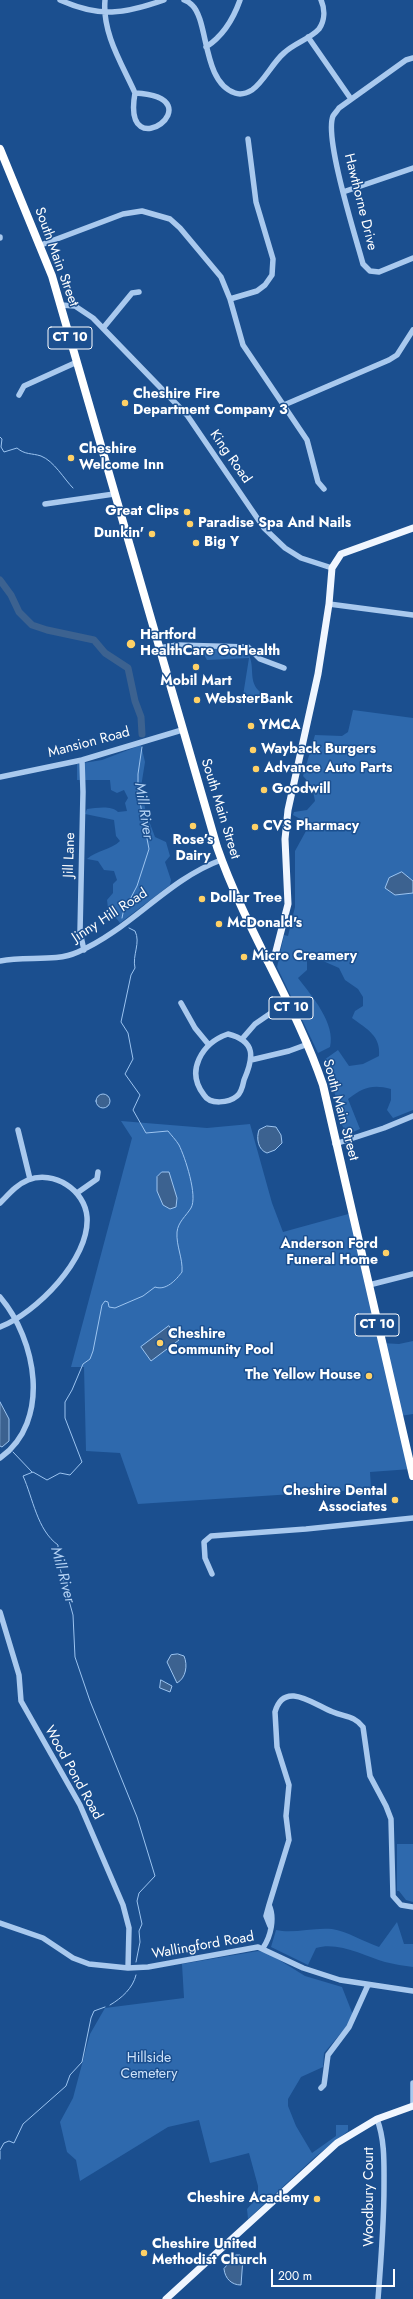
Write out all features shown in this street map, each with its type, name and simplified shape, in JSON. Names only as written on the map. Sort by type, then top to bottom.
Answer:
[{"type":"highway","name":"South Main Street","points":[[0,149],[41,245],[61,305],[182,730],[221,860],[243,914],[308,1044],[322,1085],[413,1476]]},
{"type":"main road","points":[[267,961],[269,955],[276,951],[288,904],[285,839],[288,810],[318,674],[329,604],[332,568],[341,554],[413,528]]},
{"type":"main road","points":[[166,2299],[331,2148],[377,2119],[413,2105]]},
{"type":"street","points":[[60,0],[104,14],[144,7],[164,0]]},
{"type":"street","points":[[105,0],[104,14],[107,28],[135,93],[132,109],[134,118],[140,126],[149,129],[157,127],[164,122],[168,108],[166,101],[158,96],[135,93]]},
{"type":"street","points":[[184,0],[193,5],[200,23],[213,68],[225,86],[234,93],[243,94],[253,90],[283,53],[318,29],[324,18],[321,0]]},
{"type":"street","points":[[206,48],[216,41],[228,27],[240,0]]},
{"type":"street","points":[[308,37],[351,99],[406,60],[413,58]]},
{"type":"street","name":"Hawthorne Drive","points":[[351,99],[339,108],[333,117],[332,130],[342,192],[363,264],[370,271],[379,272],[413,258]]},
{"type":"street","points":[[230,298],[257,291],[266,285],[272,275],[273,259],[256,202],[248,139]]},
{"type":"street","points":[[342,192],[413,168]]},
{"type":"street","points":[[41,245],[123,214],[142,211],[157,214],[170,219],[180,228],[221,277],[230,298],[243,345],[307,440],[318,482],[324,489]]},
{"type":"street","points":[[104,327],[132,292],[139,292]]},
{"type":"street","name":"King Road","points":[[61,305],[75,306],[104,327],[187,415],[264,528],[285,548],[301,558],[332,568]]},
{"type":"street","points":[[284,406],[389,360],[397,355],[413,330]]},
{"type":"street","points":[[19,395],[24,386],[77,362]]},
{"type":"street","points":[[45,504],[114,494]]},
{"type":"street","points":[[329,604],[413,615]]},
{"type":"street","points":[[159,648],[178,645],[248,647],[260,659],[284,668]]},
{"type":"street","name":"Mansion Road","points":[[0,777],[82,760],[182,730]]},
{"type":"street","name":"Jill Lane","points":[[82,760],[83,825],[80,932],[84,950]]},
{"type":"street","name":"Jinny Hill Road","points":[[0,961],[61,957],[84,950],[138,914],[186,876],[221,860]]},
{"type":"street","points":[[181,1004],[195,1028],[209,1045]]},
{"type":"street","points":[[242,1039],[255,1024],[271,1013]]},
{"type":"street","points":[[228,1034],[242,1039],[248,1044],[252,1053],[251,1060],[238,1096],[229,1101],[217,1102],[206,1099],[198,1088],[195,1069],[201,1053],[209,1045],[217,1038],[228,1034]]},
{"type":"street","points":[[251,1060],[289,1051],[308,1044]]},
{"type":"street","points":[[336,1144],[384,1128],[413,1116]]},
{"type":"street","points":[[18,1130],[30,1179]]},
{"type":"street","points":[[77,1194],[97,1179],[98,1172]]},
{"type":"street","points":[[0,1203],[17,1185],[30,1179],[54,1179],[68,1185],[77,1194],[85,1208],[87,1218],[86,1228],[79,1248],[67,1271],[53,1290],[16,1321],[0,1327]]},
{"type":"street","points":[[369,1285],[413,1274]]},
{"type":"street","points":[[0,1296],[16,1321],[25,1342],[31,1366],[32,1404],[25,1431],[17,1443],[0,1458]]},
{"type":"street","points":[[212,1574],[205,1558],[204,1542],[210,1536],[306,1529],[413,1518]]},
{"type":"street","name":"Wood Pond Road","points":[[0,1612],[19,1674],[21,1701],[80,1805],[123,1905],[129,1928],[128,1968]]},
{"type":"street","points":[[263,1948],[270,1935],[270,1926],[272,1923],[269,1905],[289,1840],[286,1808],[289,1785],[277,1747],[275,1712],[285,1699],[296,1696],[332,1712],[352,1717],[363,1727],[370,1776],[386,1806],[391,1820],[393,1896],[401,1905],[413,1907]]},
{"type":"street","name":"Wallingford Road","points":[[0,1923],[43,1938],[81,1962],[128,1968],[160,1966],[249,1947],[263,1948],[316,1973],[368,1986],[413,1992]]},
{"type":"street","points":[[321,2088],[324,2085],[328,2055],[349,2028],[368,1986]]},
{"type":"street","points":[[413,2083],[413,2105]]},
{"type":"street","name":"Woodbury Court","points":[[377,2119],[383,2142],[384,2176],[384,2235],[378,2299]]},
{"type":"green space","points":[[200,648],[246,649],[251,661],[253,682],[255,686],[263,694],[280,699],[278,704],[262,700],[242,702],[249,658],[207,660]]},
{"type":"green space","points":[[353,710],[413,718],[413,1110],[393,1118],[387,1110],[391,1100],[391,1089],[373,1087],[363,1089],[348,1099],[360,1129],[353,1132],[345,1132],[338,1115],[340,1110],[324,1060],[338,1050],[349,1066],[363,1064],[379,1056],[378,1043],[375,1038],[368,1030],[352,1018],[355,1011],[363,1006],[363,997],[358,989],[345,980],[339,968],[314,957],[312,953],[307,959],[307,970],[298,978],[322,1011],[330,1029],[330,1047],[318,1053],[277,967],[284,935],[288,936],[295,907],[295,851],[306,831],[304,821],[293,815],[294,812],[307,810],[315,801],[312,786],[303,776],[315,735],[342,736],[348,732]]},
{"type":"green space","points":[[141,745],[145,762],[141,787],[146,813],[155,837],[166,842],[170,856],[165,862],[171,880],[170,885],[120,923],[108,908],[107,900],[113,893],[113,884],[117,880],[114,871],[104,870],[98,861],[87,859],[120,841],[116,836],[114,820],[85,814],[87,809],[99,808],[112,808],[118,812],[127,811],[125,803],[128,798],[124,790],[117,793],[111,790],[110,780],[77,780],[77,764],[102,760]]},
{"type":"green space","points":[[121,1121],[207,1128],[250,1124],[272,1203],[283,1232],[352,1213],[381,1343],[399,1344],[413,1341],[413,1414],[400,1416],[411,1469],[370,1472],[371,1489],[138,1504],[120,1453],[86,1451],[84,1367],[71,1367],[132,1138]]},
{"type":"green space","points":[[397,1844],[413,1844],[413,1902],[406,1900],[399,1891],[397,1891]]},
{"type":"green space","points":[[397,1922],[404,1944],[413,1944],[413,1967],[385,1962],[351,1950],[333,1946],[316,1948],[308,1965],[271,1947],[276,1930],[290,1931],[332,1929],[344,1932],[379,1947]]},
{"type":"green space","name":"Hillside Cemetery","points":[[258,1951],[268,1953],[305,1976],[342,1987],[353,2015],[346,2027],[324,2053],[323,2067],[301,2077],[288,2099],[288,2106],[296,2126],[312,2153],[336,2136],[336,2125],[348,2125],[348,2131],[315,2157],[248,2219],[247,2209],[258,2197],[258,2186],[249,2153],[210,2163],[199,2120],[168,2127],[80,2181],[76,2160],[67,2152],[60,2122],[73,2098],[90,2034],[105,2008],[184,1998],[182,1964]]},
{"type":"shaded area","points":[[402,872],[413,881],[413,893],[395,895],[385,888],[389,878]]},
{"type":"shaded area","points":[[103,1094],[108,1096],[110,1101],[108,1106],[103,1108],[98,1106],[96,1101],[98,1096]]},
{"type":"shaded area","points":[[267,1126],[276,1127],[281,1135],[282,1143],[275,1150],[267,1153],[260,1147],[258,1137],[259,1130]]},
{"type":"shaded area","points":[[162,1172],[169,1172],[177,1198],[176,1207],[170,1209],[163,1205],[157,1191],[157,1177]]},
{"type":"shaded area","name":"Cheshire Community Pool","points":[[169,1326],[179,1340],[151,1361],[141,1347]]},
{"type":"shaded area","points":[[0,1402],[9,1419],[9,1441],[2,1447],[0,1446]]},
{"type":"shaded area","points":[[178,1654],[184,1656],[186,1667],[184,1675],[177,1683],[167,1662],[171,1655]]},
{"type":"shaded area","points":[[161,1680],[172,1686],[170,1692],[160,1688]]},
{"type":"shaded area","points":[[236,2255],[240,2255],[243,2258],[241,2285],[230,2281],[226,2276],[224,2269]]},
{"type":"waterway","points":[[0,437],[2,439],[1,447],[4,452],[17,448],[23,452],[46,458],[73,488]]},
{"type":"waterway","name":"Mill River","points":[[0,580],[11,595],[19,612],[32,625],[47,630],[94,640],[105,653],[128,668],[135,701],[141,717],[142,734]]},
{"type":"waterway","name":"Mill River","points":[[122,918],[123,913],[137,886],[149,849],[138,792],[138,774],[142,747]]},
{"type":"waterway","name":"Mill River","points":[[129,928],[135,931],[137,936],[137,945],[134,963],[135,968],[131,975],[121,1022],[128,1033],[133,1059],[125,1074],[140,1095],[133,1110],[146,1133],[168,1131],[179,1145],[187,1167],[192,1186],[193,1202],[191,1208],[182,1219],[177,1232],[182,1262],[182,1272],[167,1286],[159,1288],[155,1287],[143,1296],[115,1308],[109,1307],[108,1302],[105,1301],[102,1305],[90,1359],[83,1364],[65,1402],[65,1418],[82,1462],[70,1475],[60,1473],[47,1480],[33,1472],[23,1476],[40,1522],[51,1539],[58,1545],[58,1561],[73,1615],[75,1657],[90,1701],[137,1817],[155,1876],[139,1893],[137,1901],[142,1924],[139,1931],[140,1942],[136,1962]]},
{"type":"waterway","points":[[13,1452],[32,1472]]},
{"type":"waterway","name":"Mill River","points":[[110,2005],[126,1992],[135,1980],[136,1975]]},
{"type":"waterway","name":"Mill River","points":[[0,2150],[4,2143],[9,2141],[14,2143],[23,2124],[66,2086],[70,2075],[82,2062],[91,2018],[94,2011],[105,2007]]},
{"type":"waterway","name":"Mill River","points":[[0,2151],[0,2159]]},
{"type":"place","name":"Cheshire Fire Department Company 3","points":[[125,403]]},
{"type":"place","name":"Cheshire Welcome Inn","points":[[71,458]]},
{"type":"place","name":"Great Clips","points":[[187,512]]},
{"type":"place","name":"Paradise Spa And Nails","points":[[190,524]]},
{"type":"place","name":"Dunkin'","points":[[152,534]]},
{"type":"place","name":"Big Y","points":[[196,543]]},
{"type":"place","name":"Hartford HealthCare GoHealth","points":[[131,644]]},
{"type":"place","name":"Mobil Mart","points":[[196,667]]},
{"type":"place","name":"WebsterBank","points":[[197,700]]},
{"type":"place","name":"YMCA","points":[[251,726]]},
{"type":"place","name":"Wayback Burgers","points":[[253,750]]},
{"type":"place","name":"Advance Auto Parts","points":[[256,769]]},
{"type":"place","name":"Goodwill","points":[[264,790]]},
{"type":"place","name":"Rose’s Dairy","points":[[193,826]]},
{"type":"place","name":"CVS Pharmacy","points":[[255,827]]},
{"type":"place","name":"Dollar Tree","points":[[202,899]]},
{"type":"place","name":"McDonald's","points":[[219,924]]},
{"type":"place","name":"Micro Creamery","points":[[244,957]]},
{"type":"place","name":"Anderson Ford Funeral Home","points":[[386,1253]]},
{"type":"place","name":"Cheshire Community Pool","points":[[160,1343]]},
{"type":"place","name":"The Yellow House","points":[[369,1376]]},
{"type":"place","name":"Cheshire Dental Associates","points":[[395,1500]]},
{"type":"place","name":"Cheshire Academy","points":[[317,2199]]},
{"type":"place","name":"Cheshire United Methodist Church","points":[[144,2253]]}]
